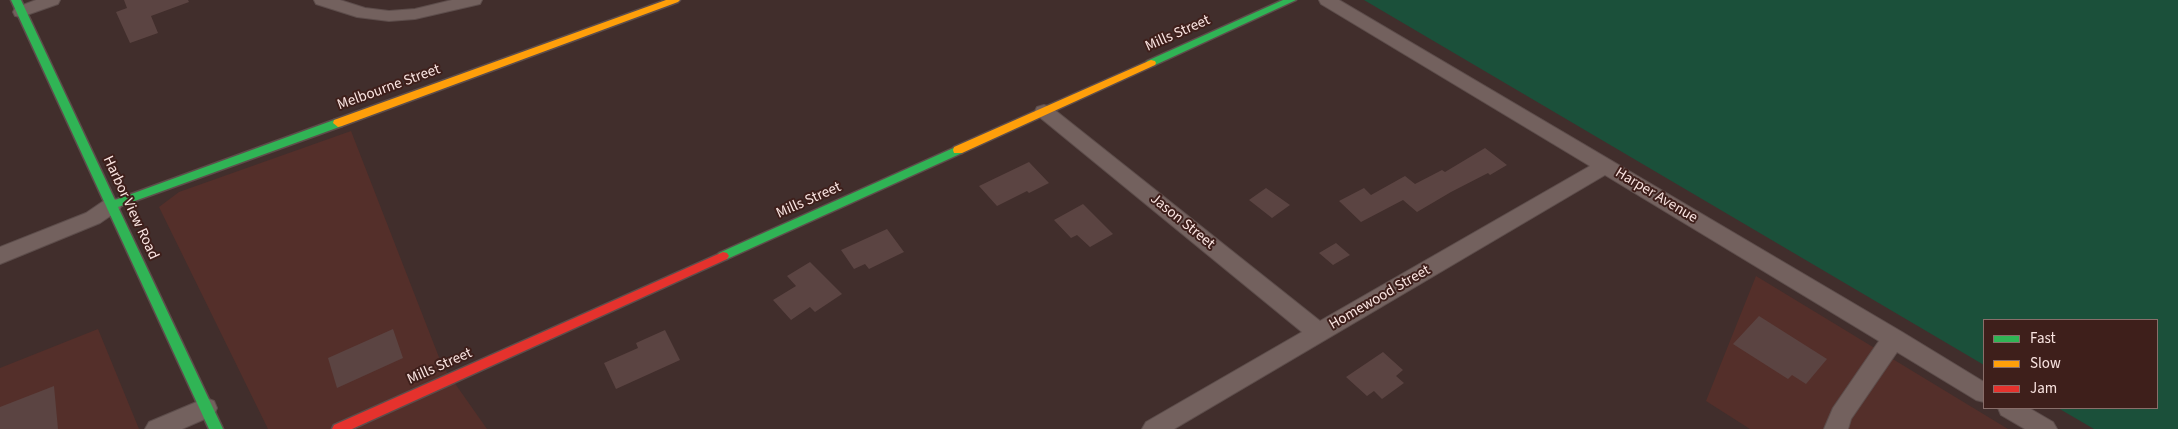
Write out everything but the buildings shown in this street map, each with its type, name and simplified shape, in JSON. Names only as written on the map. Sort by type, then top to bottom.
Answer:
[{"type":"street","points":[[20,4],[52,0]]},
{"type":"street","points":[[322,0],[363,12],[390,16],[415,14],[474,0]]},
{"type":"street","name":"Melbourne Street","points":[[112,205],[657,3],[675,0]]},
{"type":"street","name":"Mills Street","points":[[339,429],[1291,0]]},
{"type":"street","name":"Harper Avenue","points":[[1327,0],[1983,392]]},
{"type":"street","name":"Harbor View Road","points":[[20,4],[216,429]]},
{"type":"street","name":"Jason Street","points":[[1044,111],[1319,333]]},
{"type":"street","name":"Homewood Street","points":[[1154,429],[1606,166]]},
{"type":"street","points":[[0,242],[88,207],[112,205]]},
{"type":"street","points":[[0,256],[93,218],[112,205]]},
{"type":"street","points":[[1836,429],[1841,415],[1894,338]]},
{"type":"street","points":[[157,429],[206,408]]},
{"type":"street","points":[[2011,409],[2045,429]]},
{"type":"shaded area","points":[[351,131],[442,365],[487,429],[268,429],[159,207],[179,192]]},
{"type":"shaded area","points":[[1756,276],[2008,429],[1750,429],[1706,401]]},
{"type":"shaded area","points":[[98,329],[139,429],[0,429],[0,368]]},
{"type":"green space","points":[[1364,0],[2178,0],[2178,429],[2094,429],[2060,409],[2158,409],[2158,319],[1983,319],[1983,364]]},
{"type":"traffic: fast","points":[[16,0],[216,429]]},
{"type":"traffic: fast","points":[[1151,63],[1291,0]]},
{"type":"traffic: fast","points":[[112,205],[338,123]]},
{"type":"traffic: fast","points":[[723,256],[958,150]]},
{"type":"traffic: slow","points":[[338,123],[675,0]]},
{"type":"traffic: slow","points":[[958,150],[1151,63]]},
{"type":"traffic: jam","points":[[339,429],[723,256]]}]
